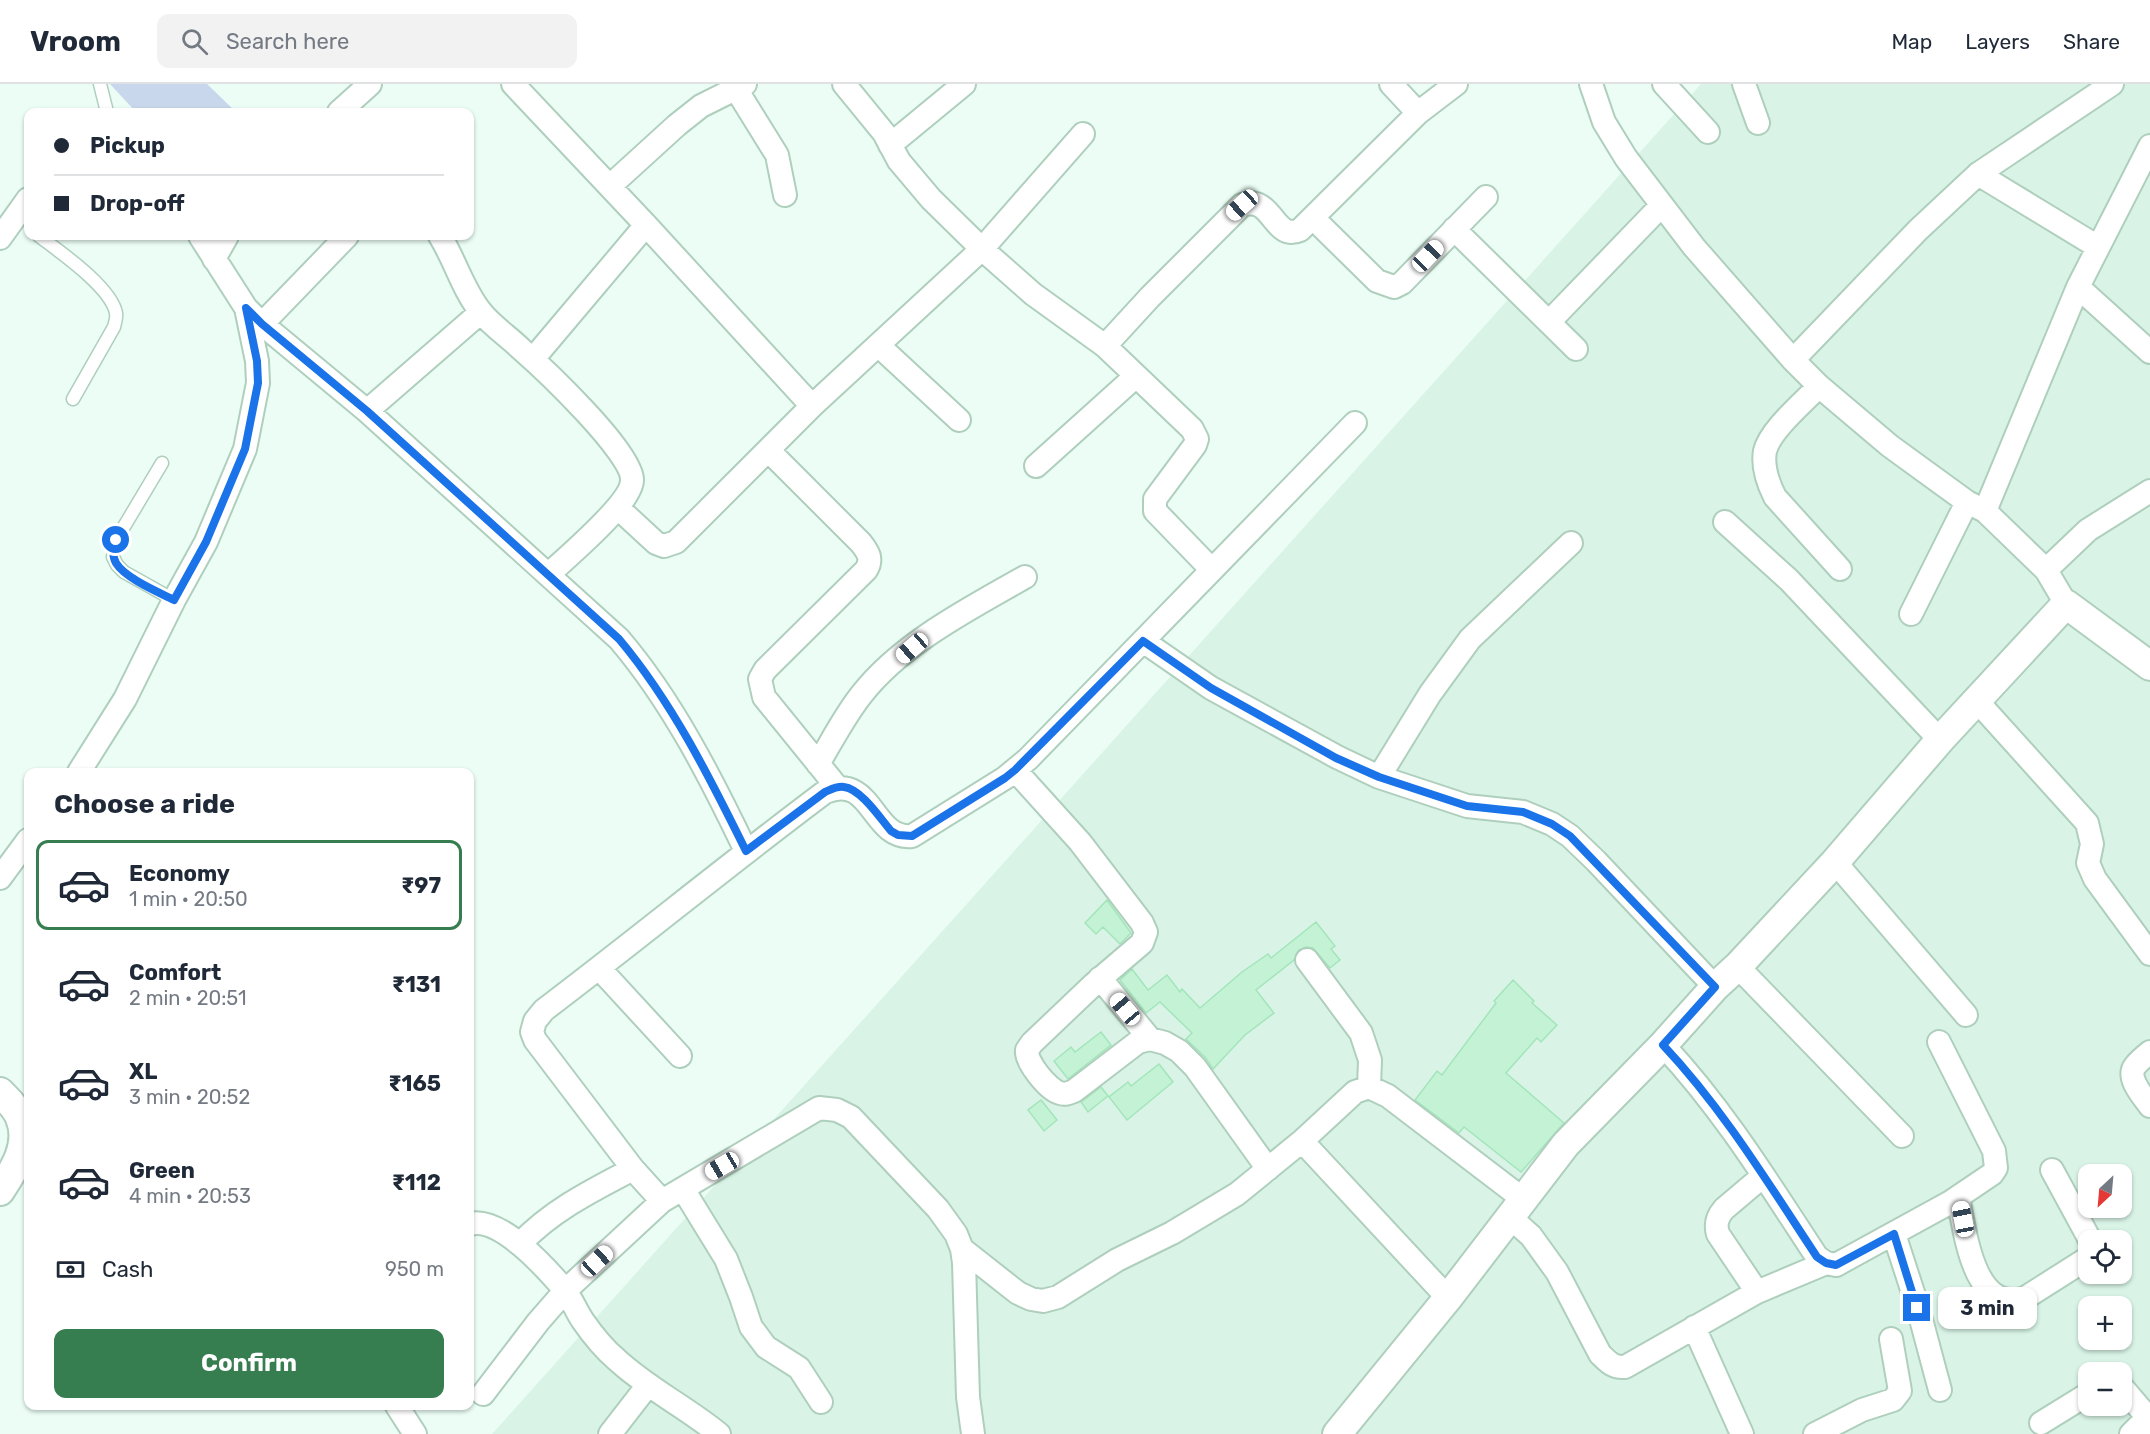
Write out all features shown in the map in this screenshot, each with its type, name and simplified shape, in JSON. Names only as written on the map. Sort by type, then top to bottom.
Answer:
[{"type":"street","points":[[344,108],[370,84]]},
{"type":"street","points":[[513,84],[812,406]]},
{"type":"street","points":[[844,84],[864,107],[899,161],[931,198],[982,249],[1041,300],[1105,346],[1196,434],[1195,445],[1155,499],[1154,505],[1155,511],[1212,570]]},
{"type":"street","points":[[890,145],[964,84]]},
{"type":"street","points":[[1390,84],[1418,113]]},
{"type":"street","points":[[1105,346],[1150,297],[1242,205],[1256,203],[1265,208],[1281,229],[1289,233],[1300,230],[1418,113],[1456,84]]},
{"type":"street","points":[[1591,84],[1604,122],[1626,158],[1661,206],[1793,360],[1819,386],[1890,446],[1976,506],[2046,570],[2066,604],[2150,666]]},
{"type":"street","points":[[1664,84],[1708,132]]},
{"type":"street","points":[[1744,84],[1758,123]]},
{"type":"street","points":[[1793,360],[1918,230],[1978,174],[2112,84]]},
{"type":"street","points":[[610,186],[693,112],[714,99],[741,87],[777,155],[785,195]]},
{"type":"street","points":[[618,507],[656,543],[664,546],[676,542],[812,406],[982,249],[1083,134]]},
{"type":"street","points":[[1911,614],[1976,506],[2078,287],[2150,146]]},
{"type":"street","points":[[1978,174],[2098,247]]},
{"type":"street","points":[[1313,218],[1377,281],[1394,287],[1402,283],[1486,196]]},
{"type":"street","points":[[1549,322],[1661,206]]},
{"type":"street","points":[[0,238],[24,214]]},
{"type":"street","points":[[533,359],[646,225]]},
{"type":"street","points":[[1454,229],[1576,349]]},
{"type":"street","points":[[202,240],[246,308],[262,324],[367,411],[619,639],[638,662],[715,786],[746,851]]},
{"type":"street","points":[[214,260],[225,240]]},
{"type":"street","points":[[262,324],[334,240]]},
{"type":"street","points":[[442,240],[481,312],[533,359],[602,430],[627,462],[633,478],[630,489],[618,507],[549,574]]},
{"type":"street","points":[[2078,287],[2150,352]]},
{"type":"street","points":[[82,768],[125,699],[174,600],[206,542],[245,449],[258,383],[257,361],[246,308]]},
{"type":"street","points":[[367,411],[481,312]]},
{"type":"street","points":[[878,345],[959,420]]},
{"type":"street","points":[[1036,466],[1136,376]]},
{"type":"street","points":[[1819,386],[1773,435],[1765,451],[1765,469],[1768,484],[1775,497],[1839,569]]},
{"type":"street","points":[[662,1201],[633,1169],[549,1059],[532,1032],[535,1021],[544,1010],[746,851],[825,792],[837,787],[846,787],[857,792],[891,831],[898,835],[912,836],[1005,778],[1143,641],[1355,423]]},
{"type":"street","points":[[768,450],[869,553],[870,560],[866,570],[765,670],[760,680],[764,697],[837,787]]},
{"type":"street","points":[[2046,570],[2088,530],[2150,491]]},
{"type":"street","points":[[1725,522],[1789,580],[1940,740]]},
{"type":"street","points":[[1379,777],[1430,694],[1470,639],[1571,543]]},
{"type":"street","points":[[818,764],[862,693],[883,672],[949,622],[1024,577]]},
{"type":"street","points":[[1337,1434],[1448,1298],[1566,1144],[1663,1045],[1715,987],[1739,965],[1835,862],[1940,740],[2066,604]]},
{"type":"street","points":[[1143,641],[1211,688],[1336,758],[1379,777],[1467,806],[1523,812],[1552,824],[1570,836],[1596,861],[1715,987]]},
{"type":"street","points":[[1977,701],[2087,823],[2092,844],[2088,863],[2095,879],[2150,954]]},
{"type":"street","points":[[1015,770],[1080,842],[1144,928],[1146,938],[1050,1024],[1027,1050],[1028,1060],[1051,1088],[1062,1094],[1068,1094],[1138,1042],[1150,1039],[1166,1043],[1179,1051],[1195,1067],[1268,1169]]},
{"type":"street","points":[[0,878],[24,845]]},
{"type":"street","points":[[1835,862],[1966,1015]]},
{"type":"street","points":[[1307,960],[1361,1033],[1370,1060],[1369,1087]]},
{"type":"street","points":[[1739,965],[1743,972],[1902,1136]]},
{"type":"street","points":[[599,968],[680,1056]]},
{"type":"street","points":[[1100,978],[1150,1039]]},
{"type":"street","points":[[1663,1045],[1688,1071],[1725,1117],[1817,1257],[1826,1263],[1836,1265],[1959,1197],[1992,1174],[1996,1168],[1994,1151],[1939,1042]]},
{"type":"street","points":[[2150,1052],[2132,1072],[2135,1084],[2150,1106]]},
{"type":"street","points":[[962,1249],[1024,1296],[1042,1301],[1058,1297],[1117,1260],[1172,1233],[1238,1194],[1302,1141],[1355,1092],[1369,1087],[1388,1096],[1517,1208],[1592,1341],[1610,1364],[1625,1367],[1757,1292],[1826,1263]]},
{"type":"street","points":[[0,1092],[20,1117],[24,1137]]},
{"type":"street","points":[[483,1394],[538,1322],[565,1291],[662,1201],[819,1108],[837,1110],[851,1117],[939,1209],[956,1234],[962,1249],[968,1397],[973,1434]]},
{"type":"street","points":[[1302,1141],[1448,1298]]},
{"type":"street","points":[[0,1191],[24,1152]]},
{"type":"street","points":[[520,1244],[537,1226],[560,1210],[633,1169]]},
{"type":"street","points":[[2052,1170],[2085,1230]]},
{"type":"street","points":[[1757,1292],[1716,1228],[1719,1214],[1763,1176]]},
{"type":"street","points":[[683,1189],[726,1259],[750,1327],[766,1347],[799,1368],[821,1402]]},
{"type":"street","points":[[1959,1197],[1972,1262],[1978,1276],[1990,1291],[2003,1299],[2014,1301],[2025,1298],[2078,1264]]},
{"type":"street","points":[[474,1224],[484,1225],[520,1244],[565,1291],[583,1321],[601,1344],[648,1385],[719,1434]]},
{"type":"street","points":[[1894,1234],[1940,1390]]},
{"type":"street","points":[[1694,1327],[1742,1434]]},
{"type":"street","points":[[1815,1434],[1862,1410],[1893,1400],[1897,1396],[1899,1391],[1891,1339]]},
{"type":"street","points":[[609,1434],[648,1385]]},
{"type":"street","points":[[2040,1424],[2078,1400]]},
{"type":"street","points":[[2131,1434],[2138,1427],[2150,1422],[2132,1400]]},
{"type":"street","points":[[400,1410],[415,1434]]},
{"type":"lane","points":[[100,84],[106,108]]},
{"type":"lane","points":[[44,240],[96,282],[109,298],[116,313],[114,327],[73,399]]},
{"type":"lane","points":[[162,463],[116,540],[113,557],[124,572],[174,600]]},
{"type":"shaded area","points":[[110,84],[207,84],[232,108],[132,108]]},
{"type":"shaded area","points":[[1701,84],[2150,84],[2150,1434],[492,1434]]},
{"type":"building","points":[[1107,900],[1131,933],[1120,944],[1103,927],[1096,934],[1085,923]]},
{"type":"building","points":[[1316,922],[1335,946],[1331,949],[1340,960],[1330,968],[1313,948],[1306,947],[1299,950],[1294,960],[1256,990],[1274,1013],[1245,1035],[1213,1069],[1205,1057],[1186,1039],[1192,1033],[1160,1002],[1146,1013],[1120,980],[1132,969],[1148,990],[1167,975],[1180,992],[1182,989],[1200,1008],[1242,972],[1268,954],[1271,958]]},
{"type":"building","points":[[1513,980],[1534,1001],[1532,1003],[1557,1025],[1541,1042],[1537,1038],[1506,1073],[1564,1123],[1521,1172],[1464,1127],[1459,1133],[1415,1100],[1437,1071],[1442,1075],[1496,1003],[1494,1001]]},
{"type":"building","points":[[1101,1032],[1111,1045],[1068,1079],[1054,1061],[1071,1047],[1075,1052]]},
{"type":"building","points":[[1159,1064],[1173,1082],[1127,1120],[1109,1097],[1128,1082],[1131,1086]]},
{"type":"building","points":[[1101,1087],[1108,1096],[1088,1112],[1081,1102]]},
{"type":"building","points":[[1041,1100],[1057,1120],[1044,1131],[1028,1110]]},
{"type":"route","points":[[116,540],[113,557],[117,565],[124,572],[174,600],[206,542],[245,449],[258,383],[257,361],[246,308],[384,426],[619,639],[638,662],[715,786],[746,851],[825,792],[837,787],[846,787],[857,792],[891,831],[904,837],[912,836],[1015,770],[1143,641],[1211,688],[1336,758],[1379,777],[1467,806],[1523,812],[1552,824],[1570,836],[1715,987],[1663,1045],[1688,1071],[1725,1117],[1817,1257],[1826,1263],[1836,1265],[1894,1234],[1917,1308]]}]
